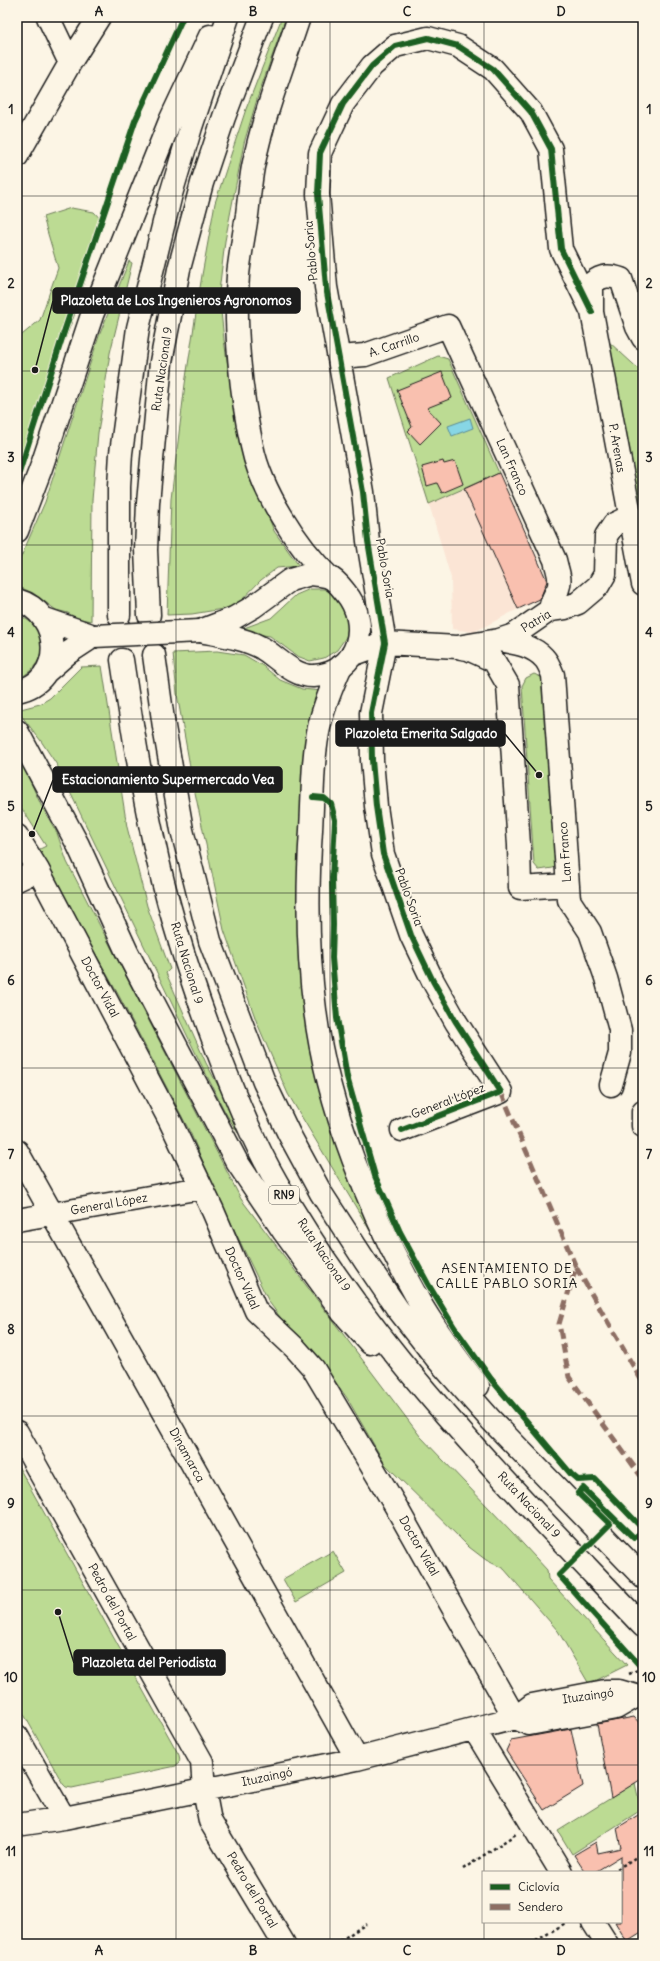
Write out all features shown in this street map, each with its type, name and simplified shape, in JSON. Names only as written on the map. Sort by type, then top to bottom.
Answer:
[{"type":"main road","points":[[48,17],[70,63]]},
{"type":"main road","points":[[17,156],[70,63],[99,17]]},
{"type":"main road","points":[[17,531],[41,468],[92,315],[136,204],[191,74],[220,17]]},
{"type":"main road","points":[[119,615],[119,487],[121,453],[138,328],[171,194],[191,127],[228,17]]},
{"type":"main road","name":"Ruta Nacional 9","points":[[149,615],[146,550],[148,503],[160,362],[179,269],[202,183],[226,110],[262,17]]},
{"type":"main road","points":[[45,619],[94,636],[200,631],[246,642],[261,648],[299,673],[313,676],[325,674],[346,660],[385,643],[375,625],[318,566],[287,526],[264,481],[252,447],[243,390],[237,329],[238,276],[253,167],[267,116],[299,17]]},
{"type":"main road","name":"Pablo Soria","points":[[501,1092],[474,1052],[433,980],[411,935],[383,854],[372,767],[371,713],[385,643],[368,541],[363,492],[326,287],[318,194],[320,153],[343,104],[372,66],[395,46],[428,38],[458,46],[493,69],[531,112],[550,149],[561,249],[592,312]]},
{"type":"main road","points":[[592,312],[592,283],[598,278],[606,276],[621,279],[637,327],[643,338]]},
{"type":"main road","name":"P. Arenas","points":[[592,312],[629,517],[643,584]]},
{"type":"main road","name":"A. Carrillo","points":[[339,356],[365,355],[448,326]]},
{"type":"main road","name":"Lan Franco","points":[[448,326],[554,560],[560,578],[558,588],[551,600],[550,610]]},
{"type":"main road","name":"Patria","points":[[385,643],[457,647],[499,640],[514,634],[550,610],[565,608],[578,603],[598,586],[604,574],[606,536],[614,524],[629,517]]},
{"type":"main road","points":[[200,631],[234,618],[253,607],[290,580],[312,574],[329,577]]},
{"type":"main road","points":[[349,597],[357,612],[359,638],[346,660],[326,701],[316,745],[309,895],[310,950],[315,1012],[334,1101],[349,1148],[368,1197],[392,1250],[420,1302],[449,1347],[545,1476]]},
{"type":"main road","points":[[17,600],[36,610],[45,619],[51,632],[53,646],[51,661],[44,673]]},
{"type":"main road","points":[[17,691],[34,684],[44,673],[68,653],[94,636]]},
{"type":"main road","name":"Lan Franco","points":[[499,640],[519,643],[529,647],[544,658],[553,675],[569,900],[590,932],[606,978],[620,1030],[620,1052],[611,1085]]},
{"type":"main road","points":[[457,647],[468,649],[494,661],[508,685],[519,845],[520,888],[567,885]]},
{"type":"main road","name":"RN9","points":[[154,655],[164,727],[182,830],[210,941],[264,1082],[289,1134],[321,1193],[397,1308],[437,1359],[491,1420],[643,1577]]},
{"type":"main road","name":"Ruta Nacional 9","points":[[122,660],[133,735],[153,839],[198,1000],[252,1136],[276,1182],[332,1270],[379,1336],[463,1434],[643,1626]]},
{"type":"main road","points":[[17,731],[78,845],[127,952],[236,1162],[284,1232],[343,1313],[406,1384],[463,1434]]},
{"type":"main road","name":"Doctor Vidal","points":[[17,836],[38,870],[140,1061],[201,1188],[256,1311],[296,1349],[313,1368],[406,1524],[515,1718]]},
{"type":"main road","points":[[17,880],[38,870]]},
{"type":"main road","name":"General López","points":[[402,1130],[501,1092]]},
{"type":"main road","points":[[643,1112],[643,1126]]},
{"type":"main road","name":"Dinamarca","points":[[17,1151],[357,1759]]},
{"type":"main road","name":"General López","points":[[17,1220],[201,1188]]},
{"type":"main road","name":"Pedro del Portal","points":[[17,1432],[202,1762],[204,1790],[210,1821],[284,1944]]},
{"type":"main road","name":"Ituzaingó","points":[[17,1825],[64,1818],[357,1759],[515,1718],[532,1704],[594,1693],[619,1691],[639,1698]]},
{"type":"main road","points":[[474,1729],[560,1871]]},
{"type":"main road","points":[[17,1736],[64,1818]]},
{"type":"main road","points":[[594,1923],[607,1944]]},
{"type":"path","points":[[559,1575],[643,1669]]},
{"type":"path","points":[[463,1869],[531,1825]]},
{"type":"path","points":[[614,1871],[643,1853]]},
{"type":"path","points":[[531,1944],[565,1923]]},
{"type":"path","points":[[335,1944],[366,1924]]},
{"type":"shaded area","points":[[464,489],[518,609],[474,632],[452,629],[451,578],[429,504]]},
{"type":"green space","points":[[282,17],[286,17],[258,96],[244,143],[225,241],[219,292],[231,388],[252,474],[274,531],[299,566],[277,568],[261,580],[235,607],[192,614],[167,615],[171,499],[185,384],[215,203],[246,109]]},
{"type":"green space","points":[[71,208],[94,212],[103,222],[74,316],[42,400],[17,493],[17,339],[40,320],[58,268],[43,217]]},
{"type":"green space","points":[[129,261],[132,263],[110,353],[98,433],[92,500],[91,621],[76,618],[68,613],[56,610],[33,593],[17,586],[17,566],[45,502],[99,336]]},
{"type":"green space","points":[[586,321],[643,373],[643,512]]},
{"type":"green space","points":[[438,356],[448,359],[499,473],[429,504],[389,378]]},
{"type":"green space","points":[[310,589],[324,589],[337,596],[349,622],[346,637],[337,650],[324,658],[310,661],[297,656],[270,636],[236,631],[271,618],[296,595]]},
{"type":"green space","points":[[17,615],[28,620],[36,628],[42,646],[40,656],[35,665],[28,673],[17,679]]},
{"type":"green space","points":[[217,651],[244,655],[263,666],[280,680],[302,689],[322,691],[302,837],[344,1161],[372,1234],[288,1094],[257,1023],[224,930],[193,783],[177,694],[173,653]]},
{"type":"green space","points":[[102,666],[127,827],[147,906],[170,969],[166,973],[206,1063],[235,1117],[240,1133],[238,1133],[225,1112],[199,1060],[57,765],[17,710],[40,704],[50,698],[81,667]]},
{"type":"green space","points":[[534,674],[543,678],[556,866],[553,868],[539,870],[534,864],[522,686],[526,678]]},
{"type":"green space","points":[[17,752],[41,805],[57,833],[67,862],[241,1199],[420,1436],[547,1570],[548,1579],[627,1665],[589,1684],[558,1631],[504,1569],[486,1560],[469,1547],[385,1464],[347,1398],[312,1349],[280,1317],[269,1302],[218,1196],[190,1132],[119,996],[38,850],[46,846],[17,801]]},
{"type":"green space","points":[[17,1464],[179,1755],[180,1760],[176,1766],[72,1788],[66,1787],[17,1702]]},
{"type":"green space","points":[[333,1551],[346,1573],[296,1602],[283,1579]]},
{"type":"green space","points":[[635,1783],[641,1810],[572,1854],[558,1831]]},
{"type":"water","points":[[470,418],[473,428],[452,436],[448,426]]},
{"type":"building","points":[[442,372],[452,398],[427,408],[441,423],[420,444],[408,431],[412,427],[397,390]]},
{"type":"building","points":[[443,461],[444,464],[455,461],[463,484],[442,493],[437,483],[427,486],[422,467]]},
{"type":"building","points":[[499,473],[547,581],[540,599],[518,609],[464,489]]},
{"type":"building","points":[[634,1717],[643,1727],[643,1778],[611,1798],[597,1724]]},
{"type":"building","points":[[571,1729],[583,1786],[544,1810],[506,1751],[511,1740]]},
{"type":"building","points":[[643,1812],[643,1932],[627,1942],[616,1923],[622,1923],[621,1856],[597,1871],[584,1871],[574,1855],[596,1842],[598,1853],[621,1848],[617,1828]]},
{"type":"marked path","points":[[501,1092],[576,1267],[559,1324],[569,1377],[643,1479]]},
{"type":"marked path","points":[[576,1267],[643,1383]]},
{"type":"cycle path","points":[[17,479],[64,332],[135,121],[183,17]]},
{"type":"cycle path","points":[[402,1130],[501,1092],[456,1022],[433,981],[411,935],[383,854],[376,806],[372,760],[371,713],[385,643],[368,541],[363,492],[326,287],[318,194],[320,153],[343,104],[372,66],[395,46],[428,38],[458,46],[493,69],[531,112],[551,149],[561,249],[592,312]]},
{"type":"cycle path","points":[[313,797],[324,798],[331,804],[335,820],[332,878],[332,958],[337,1018],[347,1077],[375,1176],[400,1232],[428,1284],[454,1327],[491,1379],[571,1474],[578,1480],[595,1479],[643,1529]]},
{"type":"cycle path","points":[[642,1668],[559,1575],[610,1524],[578,1493],[583,1488],[634,1538],[643,1531]]},
{"type":"place","name":"Plazoleta de Los Ingenieros Agronomos","points":[[35,370]]},
{"type":"place","name":"Plazoleta Emerita Salgado","points":[[539,775]]},
{"type":"place","name":"Estacionamiento Supermercado Vea","points":[[32,834]]},
{"type":"place","name":"Plazoleta del Periodista","points":[[58,1612]]},
{"type":"district","name":"ASENTAMIENTO DE CALLE PABLO SORIA","points":[[507,1276]]}]
